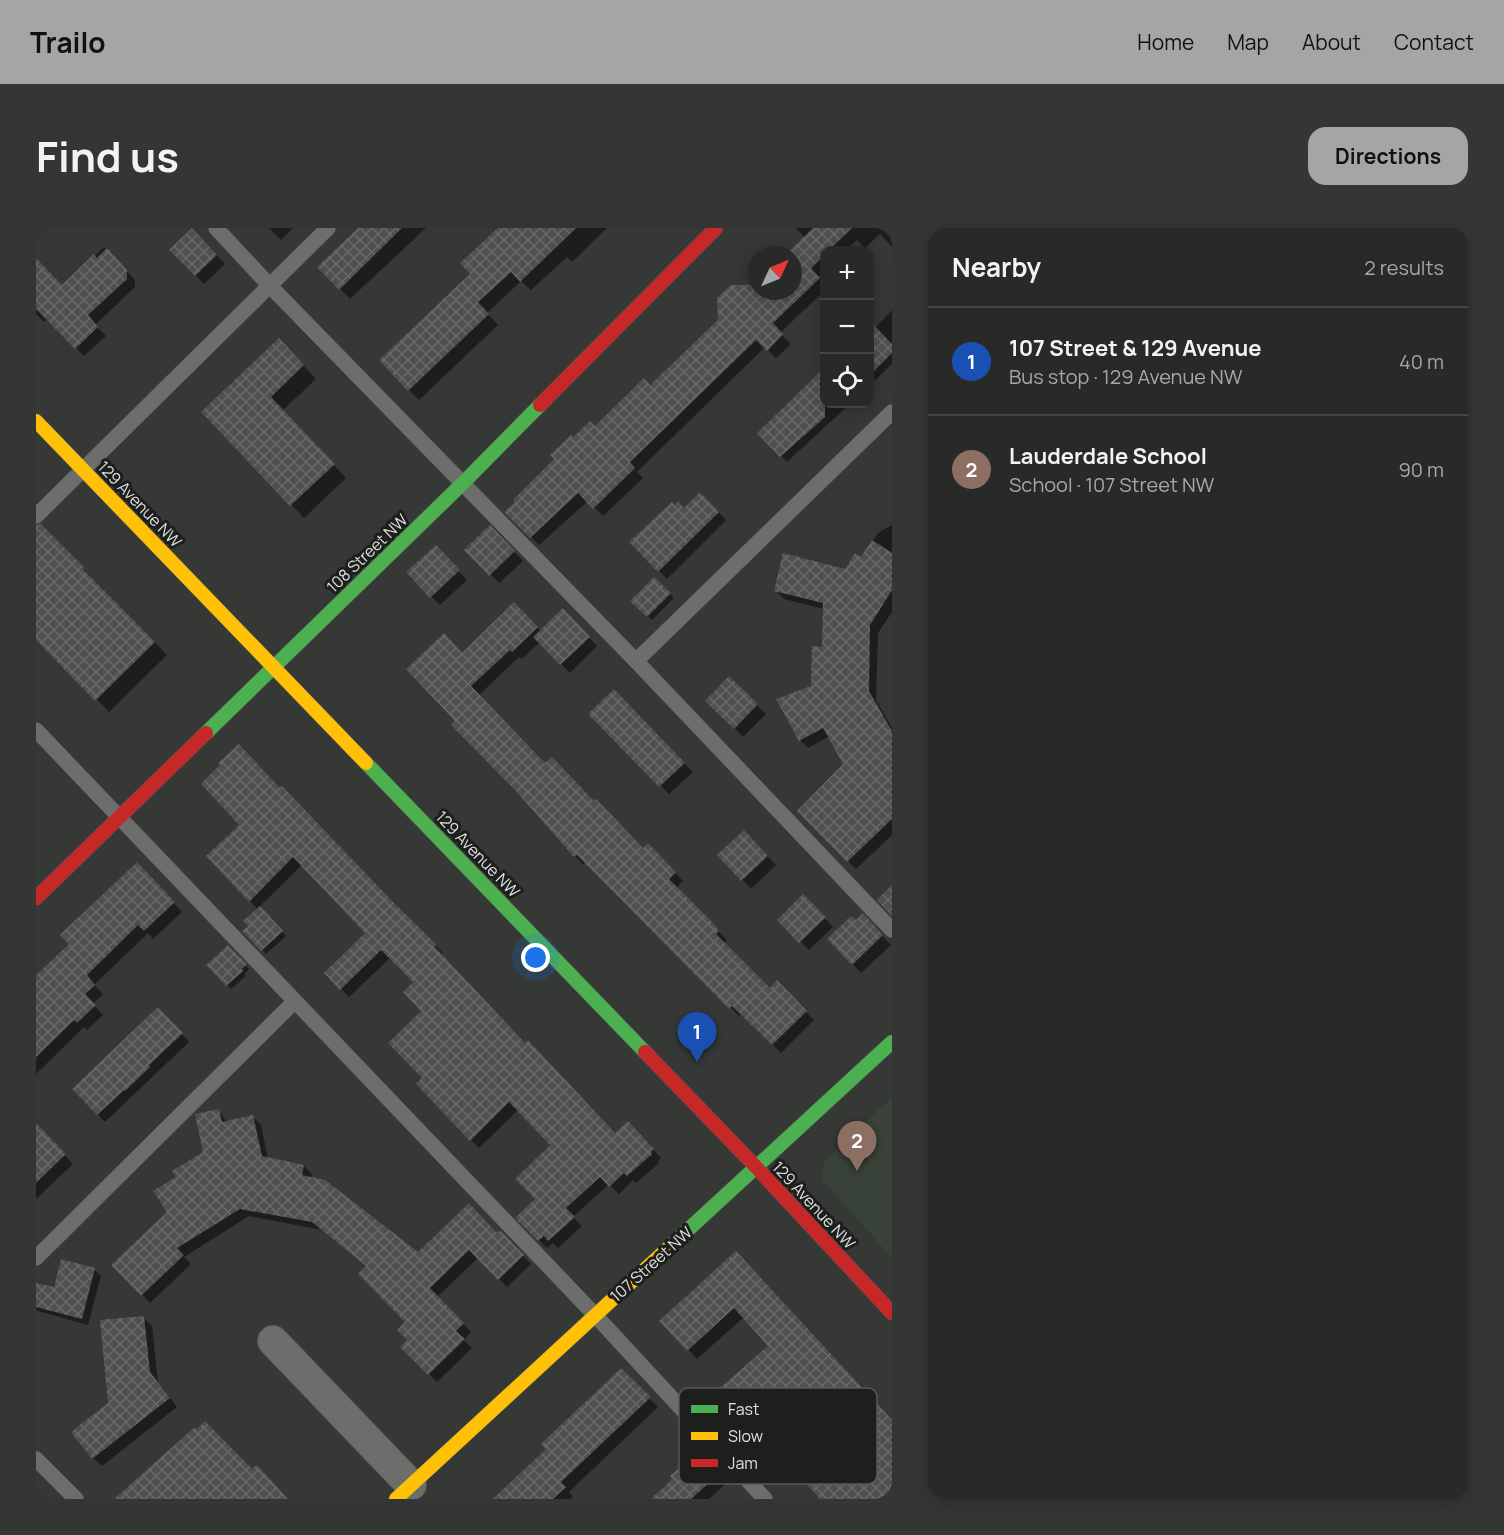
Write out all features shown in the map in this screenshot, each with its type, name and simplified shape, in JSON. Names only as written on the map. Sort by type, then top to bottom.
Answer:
[{"type":"street","name":"108 Street NW","points":[[36,898],[462,484],[716,228]]},
{"type":"street","name":"129 Avenue NW","points":[[36,421],[757,1168],[892,1313]]},
{"type":"street","name":"107 Street NW","points":[[273,1341],[403,1492],[892,1042]]},
{"type":"lane","points":[[216,228],[636,661],[892,930]]},
{"type":"lane","points":[[36,516],[328,228]]},
{"type":"lane","points":[[636,661],[892,412]]},
{"type":"lane","points":[[36,730],[595,1315],[679,1406]]},
{"type":"lane","points":[[36,1257],[294,1002]]},
{"type":"lane","points":[[36,1459],[76,1499]]},
{"type":"lane","points":[[751,1484],[765,1499]]},
{"type":"shaded area","points":[[892,1097],[892,1258],[822,1180],[824,1161]]},
{"type":"building","points":[[192,228],[217,255],[195,276],[169,250]]},
{"type":"building","points":[[358,228],[402,228],[339,290],[317,267]]},
{"type":"building","points":[[498,228],[576,228],[520,282],[511,272],[478,302],[489,314],[408,391],[379,360],[470,274],[460,263]]},
{"type":"building","points":[[813,228],[852,228],[833,246],[820,246],[820,260],[811,268],[820,278],[802,295],[802,246],[794,246]]},
{"type":"building","points":[[107,248],[127,270],[127,279],[88,315],[98,327],[75,349],[36,309],[36,258],[62,285],[94,254],[97,258]]},
{"type":"building","points":[[731,285],[748,285],[748,300],[797,300],[773,323],[783,334],[767,351],[756,340],[630,462],[635,468],[593,509],[578,493],[530,538],[504,512],[515,502],[513,500],[554,459],[550,455],[571,435],[573,437],[590,421],[595,426],[644,378],[650,385],[718,320],[717,298]]},
{"type":"building","points":[[874,325],[892,344],[892,353],[874,371]]},
{"type":"building","points":[[279,338],[304,365],[271,397],[335,464],[290,506],[201,412]]},
{"type":"building","points":[[820,372],[820,408],[825,408],[825,417],[780,457],[757,433]]},
{"type":"building","points":[[700,492],[719,512],[658,572],[629,542],[672,502],[674,505],[678,501],[684,508]]},
{"type":"building","points":[[41,524],[155,642],[95,701],[36,640],[36,525]]},
{"type":"building","points":[[490,525],[515,551],[489,576],[464,550]]},
{"type":"building","points":[[872,540],[892,553],[892,590],[870,625],[869,691],[892,731],[892,819],[847,862],[797,811],[843,764],[823,728],[799,741],[776,699],[811,686],[812,646],[822,647],[823,603],[774,591],[783,553],[845,569],[855,553],[861,557]]},
{"type":"building","points":[[436,545],[460,570],[430,598],[406,572]]},
{"type":"building","points":[[654,577],[671,593],[647,617],[630,601]]},
{"type":"building","points":[[514,602],[538,627],[471,686],[545,763],[552,757],[643,848],[648,843],[676,872],[669,879],[711,921],[719,931],[716,934],[770,988],[777,980],[807,1011],[772,1045],[732,1006],[729,1009],[577,855],[574,857],[516,791],[451,725],[455,721],[406,669],[444,633],[462,653]]},
{"type":"building","points":[[563,608],[590,637],[560,665],[533,637]]},
{"type":"building","points":[[729,676],[758,704],[734,729],[705,701]]},
{"type":"building","points":[[614,689],[685,763],[659,787],[588,714]]},
{"type":"building","points":[[239,744],[436,944],[434,946],[525,1043],[528,1040],[615,1133],[628,1121],[654,1149],[652,1154],[627,1176],[624,1173],[609,1187],[600,1177],[566,1208],[575,1217],[548,1241],[544,1236],[538,1241],[515,1218],[535,1199],[515,1179],[550,1145],[509,1102],[470,1141],[416,1084],[422,1078],[388,1043],[421,1011],[403,992],[413,982],[381,950],[340,990],[324,973],[365,933],[293,857],[249,902],[206,856],[239,825],[201,784],[220,765],[218,763]]},
{"type":"building","points":[[744,830],[768,856],[741,881],[717,855]]},
{"type":"building","points":[[137,862],[175,902],[144,931],[138,925],[87,975],[95,985],[85,994],[96,1005],[77,1023],[74,1020],[36,1057],[36,975],[69,944],[60,935]]},
{"type":"building","points":[[892,885],[892,916],[877,900]]},
{"type":"building","points":[[803,894],[826,917],[799,943],[777,920]]},
{"type":"building","points":[[260,906],[283,931],[261,951],[242,931],[248,926],[243,921]]},
{"type":"building","points":[[863,913],[883,935],[852,965],[827,939],[851,916],[856,920]]},
{"type":"building","points":[[228,945],[247,964],[242,969],[243,971],[226,986],[206,965]]},
{"type":"building","points":[[158,1007],[183,1033],[125,1091],[97,1115],[72,1089]]},
{"type":"building","points":[[219,1109],[222,1122],[253,1115],[262,1156],[304,1165],[302,1175],[325,1180],[418,1252],[469,1203],[496,1232],[501,1231],[524,1255],[498,1280],[469,1250],[430,1288],[464,1323],[456,1331],[465,1339],[428,1375],[400,1347],[407,1340],[397,1330],[405,1322],[358,1274],[366,1266],[312,1222],[240,1209],[177,1248],[184,1255],[141,1296],[111,1265],[167,1212],[153,1191],[176,1177],[172,1171],[203,1152],[195,1114]]},
{"type":"building","points":[[36,1123],[66,1154],[36,1183]]},
{"type":"building","points":[[736,1251],[862,1388],[720,1388],[768,1346],[734,1308],[687,1351],[659,1321]]},
{"type":"building","points":[[61,1259],[95,1268],[82,1319],[36,1307],[36,1283],[54,1287]]},
{"type":"building","points":[[144,1316],[150,1372],[170,1398],[92,1459],[71,1432],[108,1403],[100,1320]]},
{"type":"building","points":[[621,1368],[651,1397],[561,1482],[566,1487],[553,1499],[493,1499],[546,1449],[541,1444]]},
{"type":"building","points":[[877,1404],[892,1420],[892,1499],[820,1499],[806,1484],[877,1484]]},
{"type":"building","points":[[205,1421],[252,1469],[257,1465],[288,1499],[114,1499],[195,1427],[197,1429]]},
{"type":"building","points":[[679,1468],[679,1484],[708,1484],[691,1499],[651,1499],[672,1479],[670,1476]]},
{"type":"traffic: fast","points":[[206,733],[540,405]]},
{"type":"traffic: fast","points":[[366,763],[645,1052]]},
{"type":"traffic: fast","points":[[666,1250],[892,1042]]},
{"type":"traffic: slow","points":[[36,421],[366,763]]},
{"type":"traffic: slow","points":[[396,1499],[666,1250]]},
{"type":"traffic: jam","points":[[540,405],[716,228]]},
{"type":"traffic: jam","points":[[36,898],[206,733]]},
{"type":"traffic: jam","points":[[645,1052],[892,1313]]},
{"type":"place","name":"107 Street & 129 Avenue","points":[[697,1062]]},
{"type":"place","name":"Lauderdale School","points":[[857,1171]]}]
